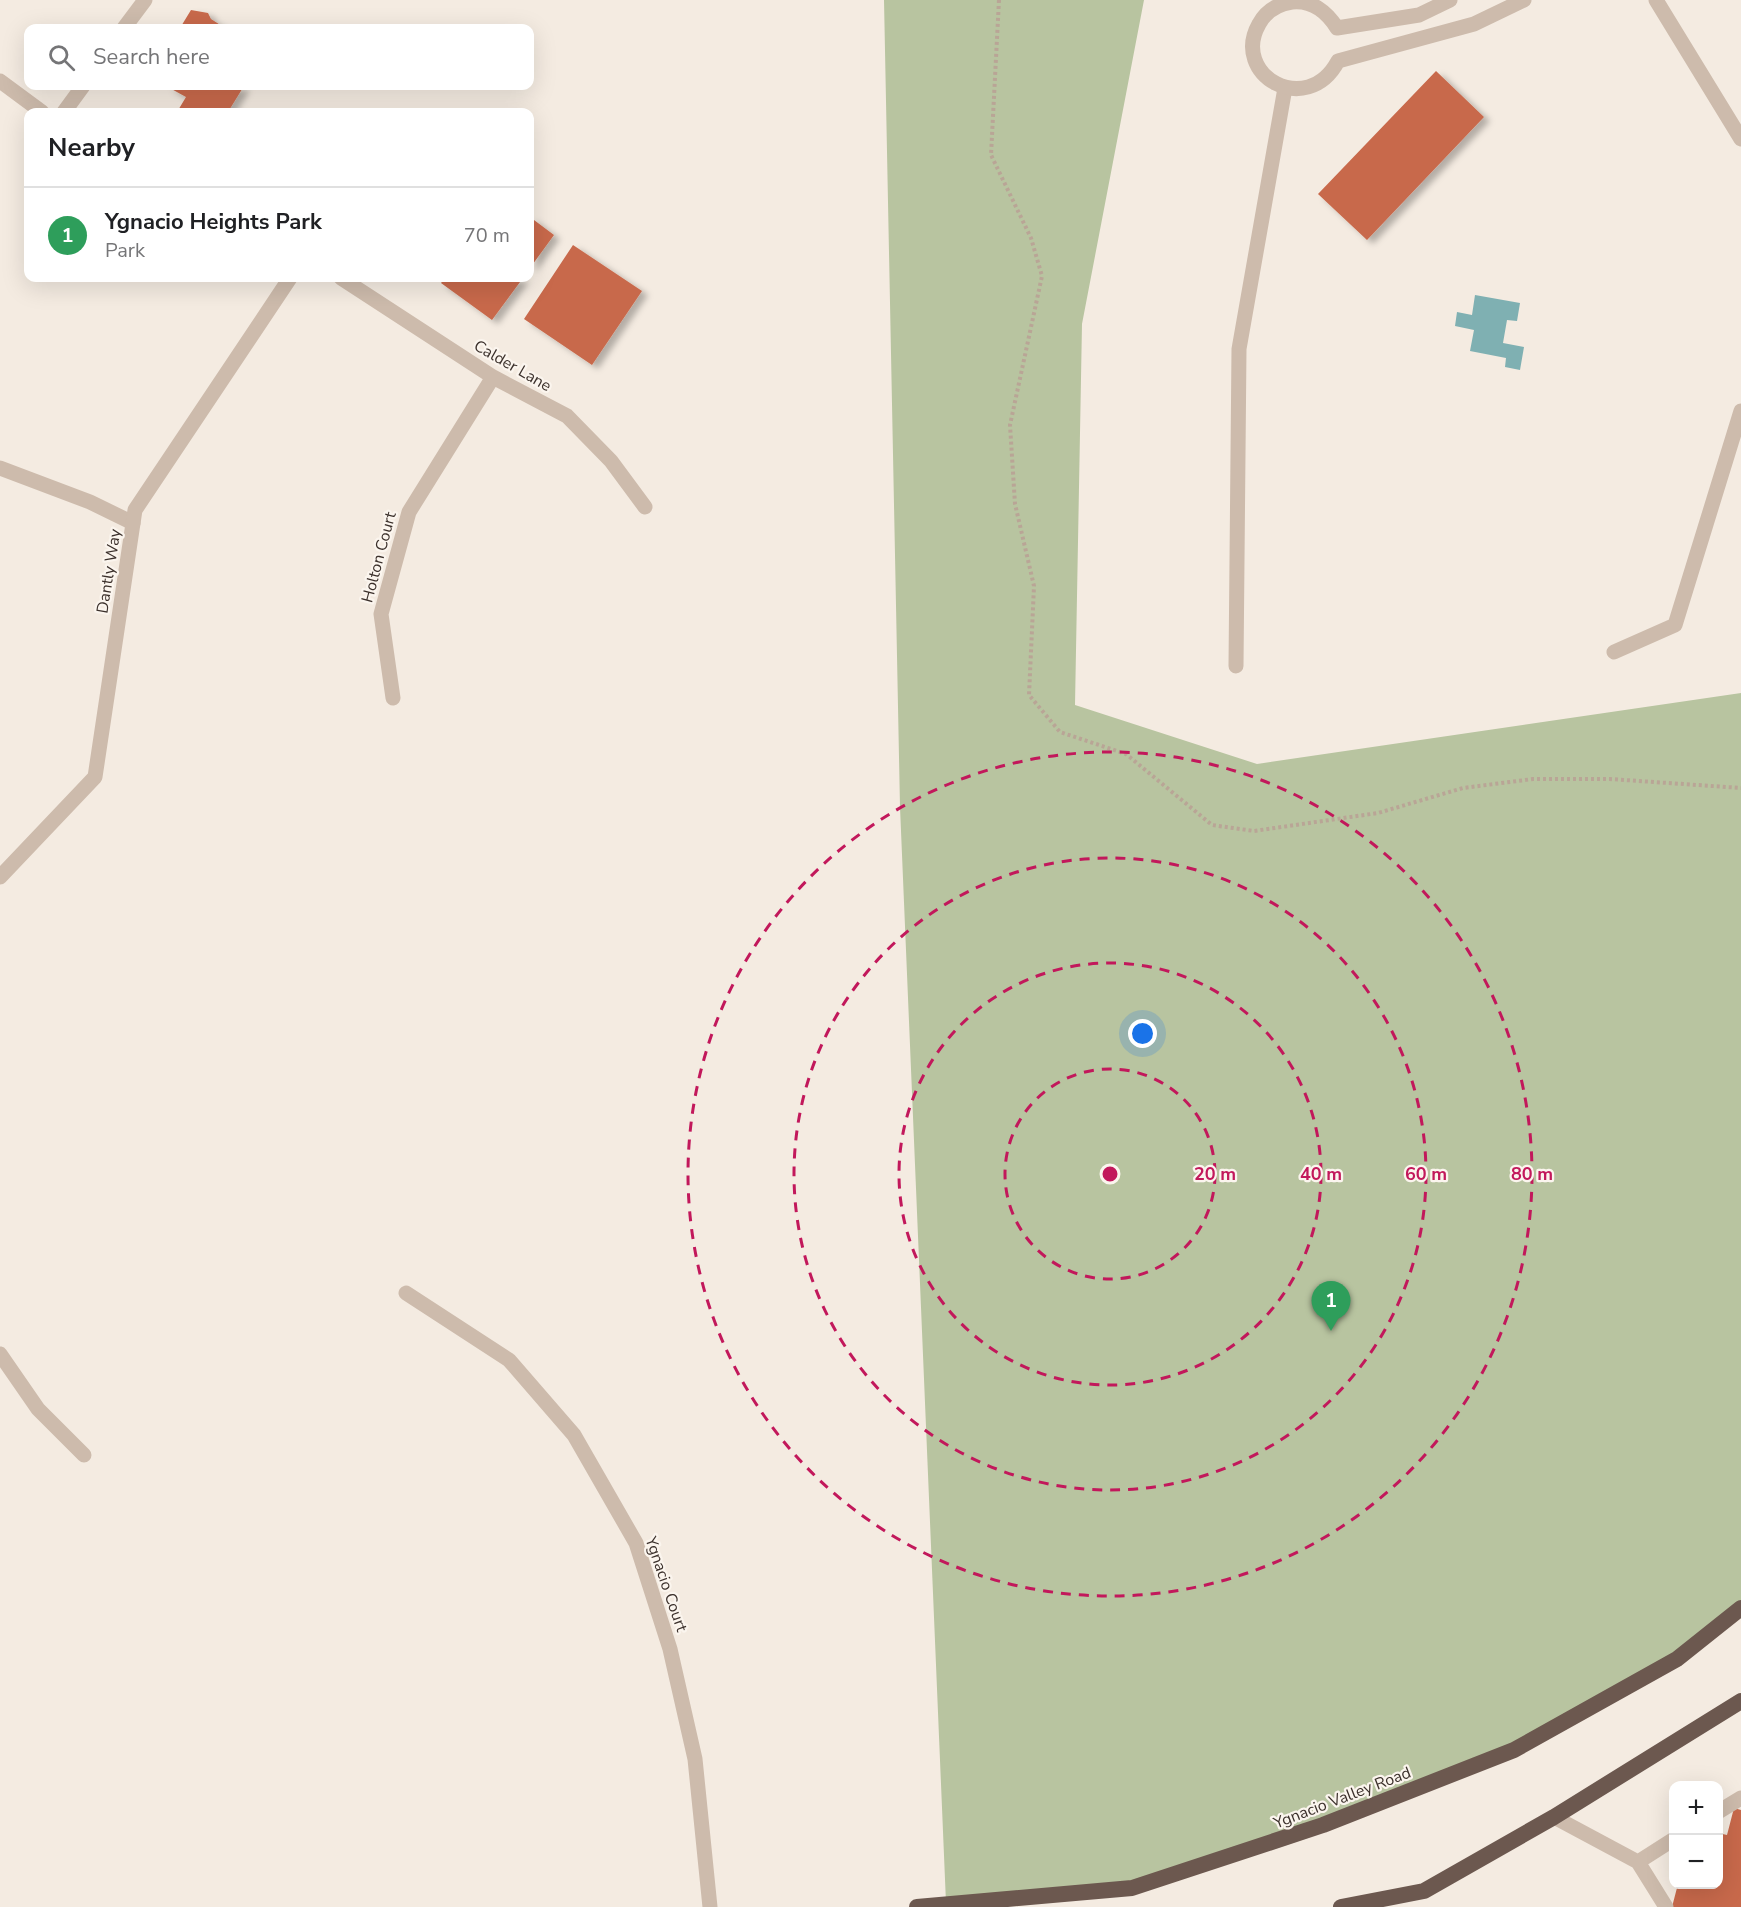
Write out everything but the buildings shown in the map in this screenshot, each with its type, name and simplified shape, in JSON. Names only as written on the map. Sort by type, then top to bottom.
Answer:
[{"type":"highway","name":"Ygnacio Valley Road","points":[[917,1907],[1132,1888],[1323,1825],[1514,1750],[1677,1659],[1741,1608]]},
{"type":"highway","points":[[1341,1907],[1424,1891],[1554,1817],[1741,1701]]},
{"type":"street","points":[[127,24],[145,0]]},
{"type":"street","points":[[1450,0],[1419,15],[1337,28],[1325,12],[1306,2],[1295,1],[1274,7],[1263,17],[1255,30],[1254,56],[1264,75],[1285,88],[1307,88],[1326,79],[1338,61],[1474,24],[1524,0]]},
{"type":"street","points":[[1656,0],[1741,139]]},
{"type":"street","points":[[0,81],[37,108]]},
{"type":"street","points":[[1236,666],[1239,349],[1285,88]]},
{"type":"street","points":[[67,108],[80,90]]},
{"type":"street","name":"Dantly Way","points":[[0,877],[95,777],[135,510],[287,282]]},
{"type":"street","name":"Calder Lane","points":[[347,282],[492,377],[567,416],[611,461],[645,507]]},
{"type":"street","name":"Holton Court","points":[[393,698],[381,614],[409,512],[492,377]]},
{"type":"street","points":[[1614,652],[1675,625],[1741,411]]},
{"type":"street","points":[[0,468],[90,502],[133,523]]},
{"type":"street","name":"Ygnacio Court","points":[[406,1293],[509,1360],[574,1434],[636,1543],[670,1649],[695,1759],[710,1907]]},
{"type":"street","points":[[0,1354],[38,1409],[84,1455]]},
{"type":"street","points":[[1723,1809],[1741,1798]]},
{"type":"street","points":[[1554,1817],[1638,1862],[1666,1907]]},
{"type":"street","points":[[1638,1862],[1669,1842]]},
{"type":"path","points":[[999,0],[991,155],[1031,238],[1042,276],[1010,425],[1015,504],[1034,586],[1029,695],[1060,732],[1126,754],[1212,825],[1254,831],[1378,813],[1463,788],[1533,779],[1610,779],[1741,788]]},
{"type":"green space","points":[[884,0],[1144,0],[1082,324],[1075,705],[1257,764],[1741,693],[1741,1608],[1677,1659],[1514,1750],[1132,1888],[946,1903],[900,807]]},
{"type":"water","points":[[1475,295],[1520,303],[1517,321],[1507,320],[1503,343],[1524,347],[1520,370],[1505,367],[1506,358],[1470,351],[1474,330],[1455,326],[1457,312],[1472,315]]},
{"type":"place","name":"Ygnacio Heights Park","points":[[1331,1331]]}]
